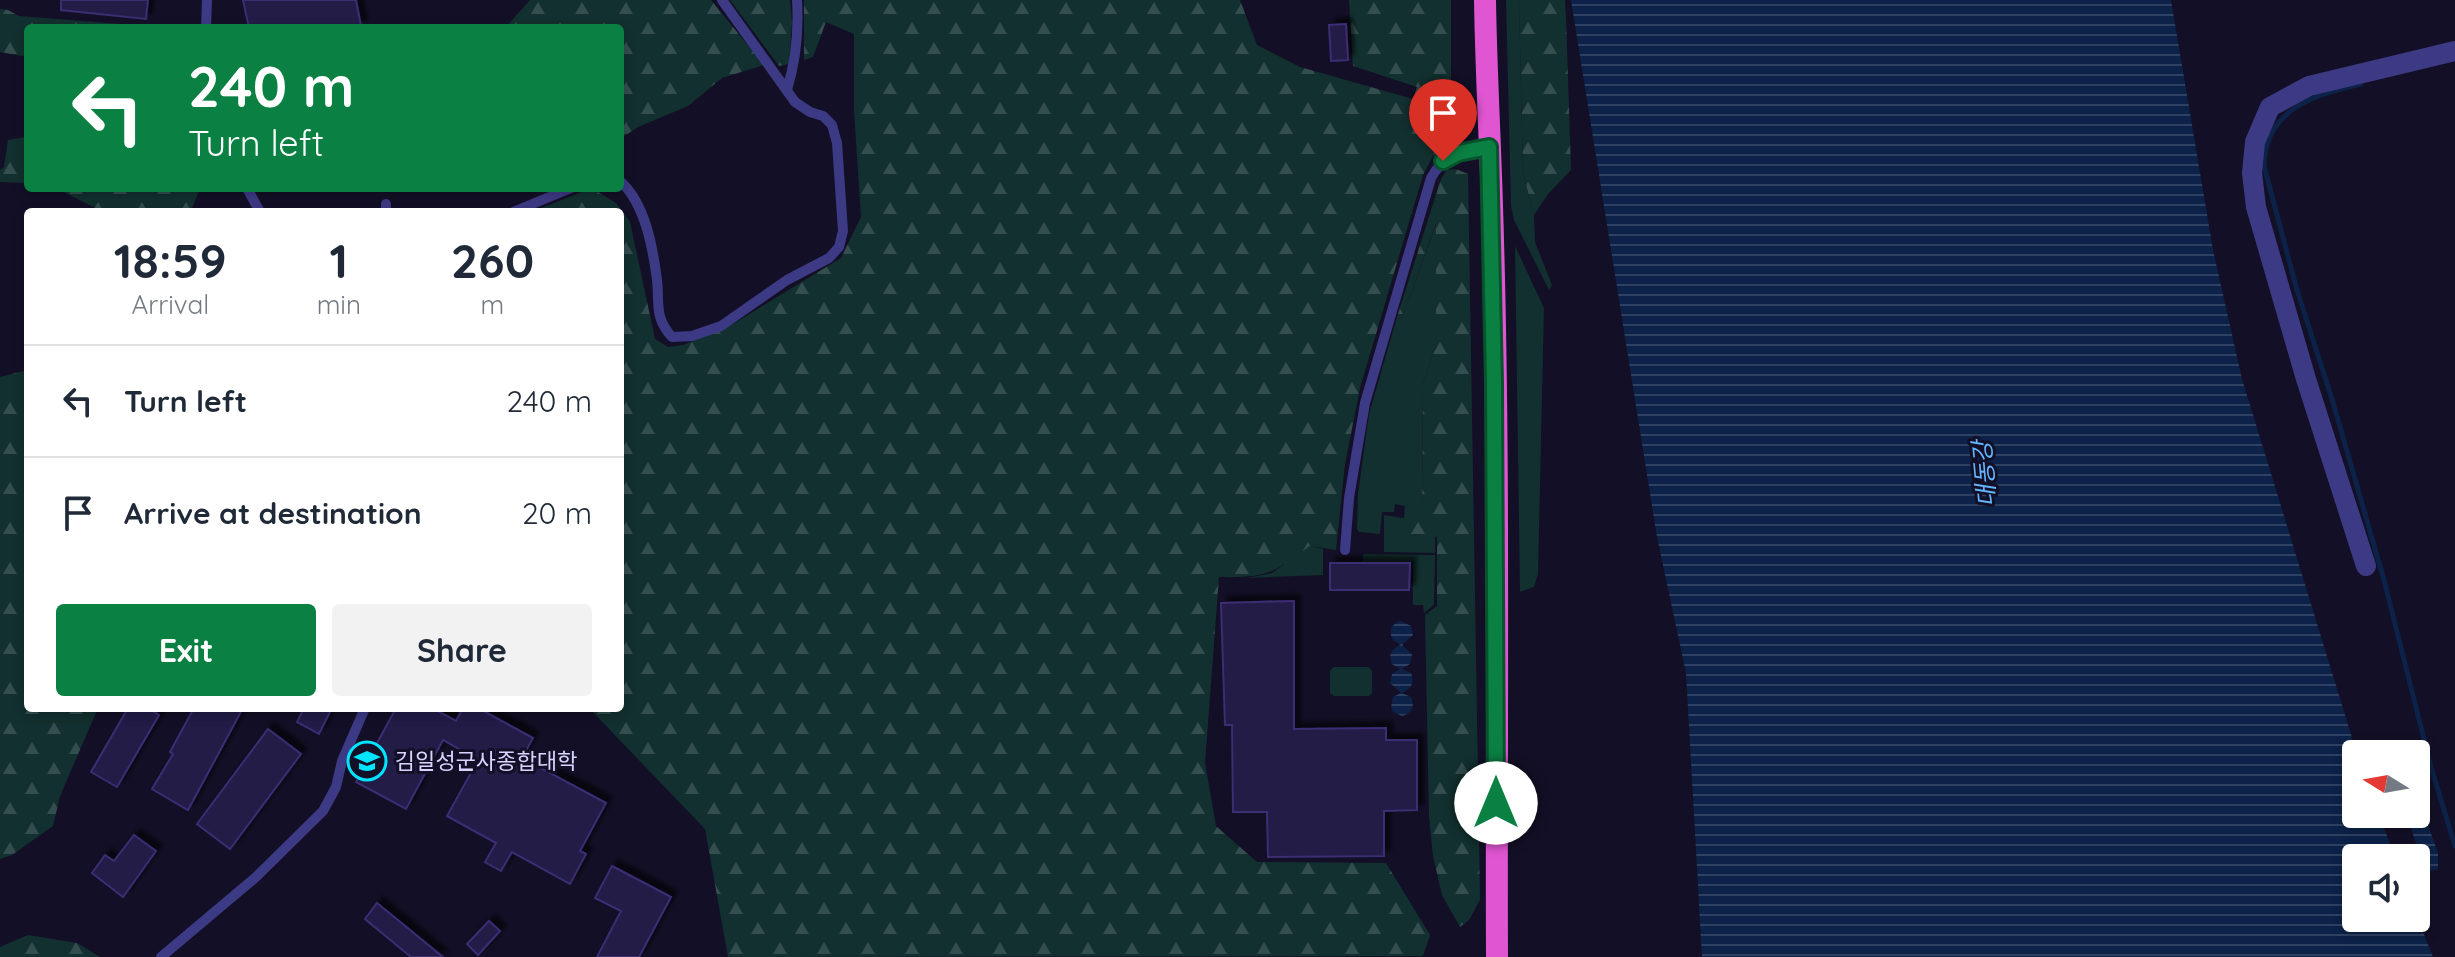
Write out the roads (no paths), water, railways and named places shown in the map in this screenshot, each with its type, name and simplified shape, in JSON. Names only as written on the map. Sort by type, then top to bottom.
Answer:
[{"type":"highway","points":[[1485,0],[1495,441],[1497,957]]},
{"type":"street","points":[[2366,566],[2306,379],[2256,207],[2252,173],[2255,142],[2270,107],[2309,86],[2455,51]]},
{"type":"lane","points":[[206,24],[207,0]]},
{"type":"lane","points":[[624,184],[640,209],[656,273],[660,324],[672,337],[692,336],[721,326],[787,280],[829,258],[839,247],[843,231],[837,143],[832,125],[823,116],[795,102],[722,0]]},
{"type":"lane","points":[[787,90],[795,65],[797,0]]},
{"type":"lane","points":[[1345,550],[1349,498],[1365,403],[1431,178],[1443,161],[1458,153],[1489,147]]},
{"type":"lane","points":[[523,208],[561,192]]},
{"type":"lane","points":[[161,957],[256,877],[323,811],[336,787],[342,761],[363,712]]},
{"type":"water","name":"대동강","points":[[1571,0],[2171,0],[2213,250],[2242,379],[2353,740],[2342,740],[2342,828],[2384,828],[2390,844],[2342,844],[2342,932],[2423,932],[2433,957],[1702,957],[1686,673],[1657,537]]},
{"type":"water","points":[[1401,621],[1411,626],[1413,635],[1402,645],[1412,654],[1410,664],[1402,669],[1411,673],[1413,680],[1410,688],[1402,693],[1411,697],[1413,703],[1412,709],[1402,716],[1393,712],[1391,707],[1393,697],[1401,693],[1390,683],[1392,674],[1400,669],[1392,664],[1390,655],[1401,645],[1393,640],[1391,631]]},
{"type":"water","points":[[2411,828],[2429,828],[2438,853],[2438,869],[2430,871],[2430,844],[2416,844]]},
{"type":"waterway","points":[[2361,84],[2326,93],[2295,108],[2283,118],[2273,131],[2264,166],[2297,290],[2384,580],[2431,767],[2455,846]]},
{"type":"place","name":"김일성군사종합대학","points":[[367,761]]}]
